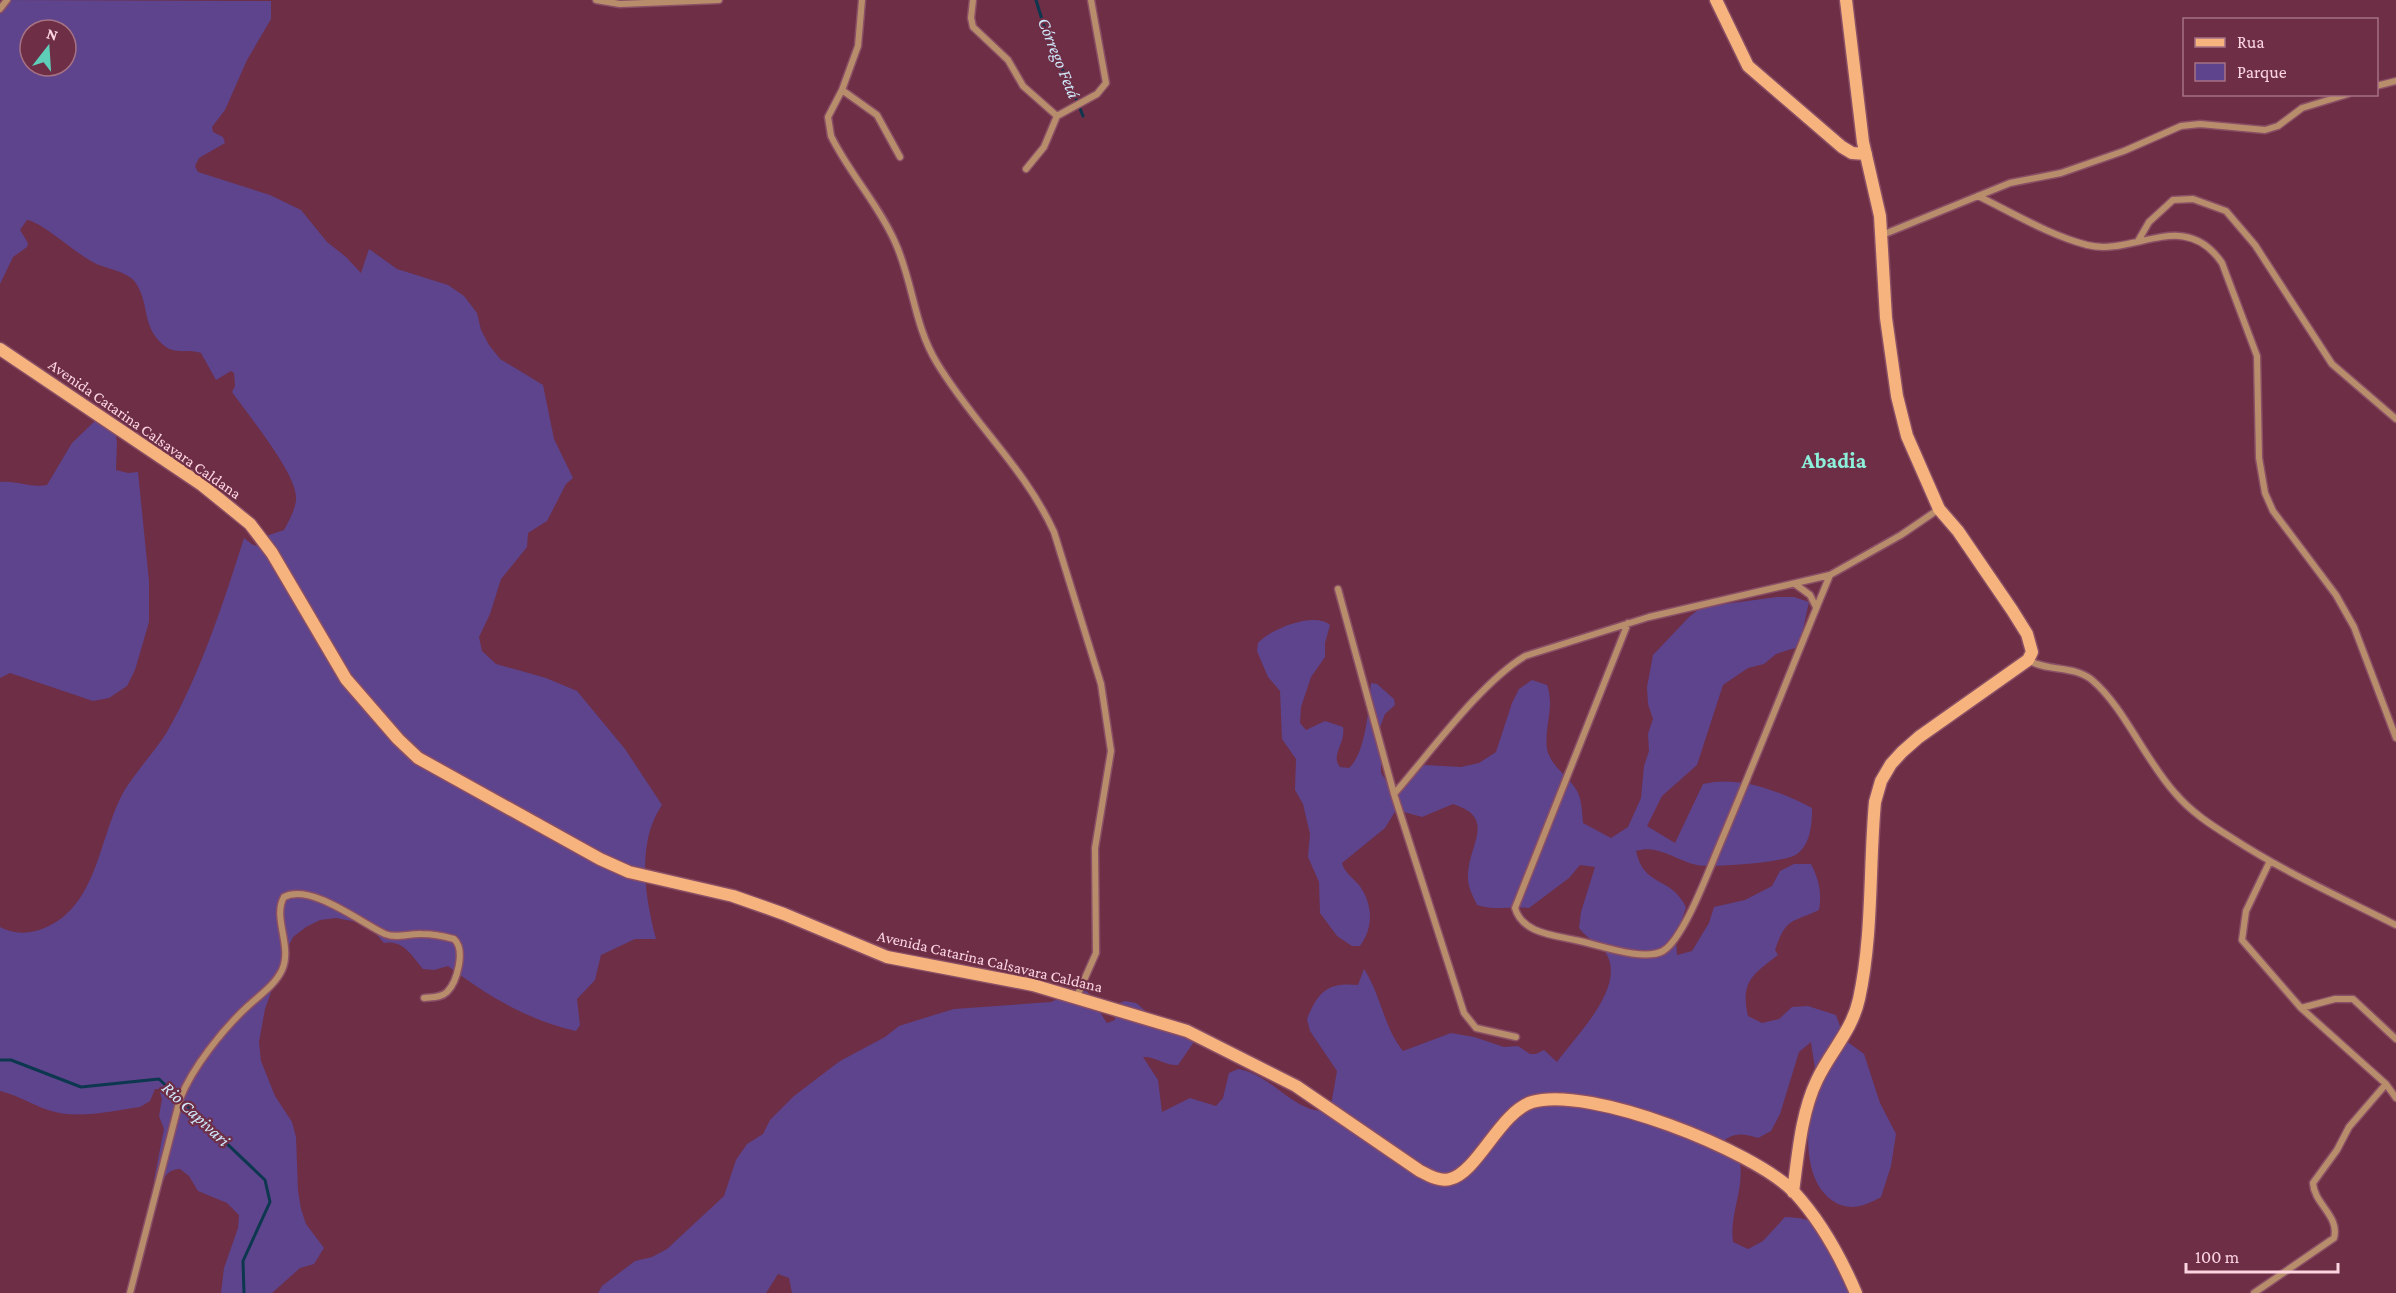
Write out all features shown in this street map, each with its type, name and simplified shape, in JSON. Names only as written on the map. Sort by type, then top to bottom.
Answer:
[{"type":"street","points":[[0,9],[7,0]]},
{"type":"street","points":[[596,0],[620,4],[719,0]]},
{"type":"street","points":[[862,0],[858,46],[843,90],[828,117],[831,136],[895,240],[921,329],[935,360],[981,425],[1031,488],[1043,509],[1054,532],[1101,684],[1111,751],[1095,848],[1096,953],[1077,996]]},
{"type":"street","points":[[973,0],[971,18],[973,27],[1008,60],[1023,86],[1057,116]]},
{"type":"street","points":[[1026,169],[1044,147],[1057,116],[1097,94],[1106,83],[1090,0]]},
{"type":"street","points":[[1716,0],[1748,66],[1832,139],[1852,153],[1866,154]]},
{"type":"street","points":[[1846,0],[1863,142],[1874,184],[1882,235],[1886,318],[1897,396],[1916,460],[1939,509],[1958,531],[2032,645],[2028,660],[1919,737],[1891,764],[1881,781],[1875,802],[1865,960],[1858,1001],[1846,1034],[1818,1077],[1811,1094],[1793,1192],[1822,1230],[1856,1293]]},
{"type":"street","points":[[2378,86],[2396,81]]},
{"type":"street","points":[[843,90],[877,115],[900,157]]},
{"type":"street","points":[[1882,235],[2010,183],[2061,173],[2124,151],[2181,126],[2200,124],[2265,130],[2278,126],[2302,108],[2341,96]]},
{"type":"street","points":[[1832,139],[1863,142]]},
{"type":"street","points":[[1978,196],[2052,232],[2086,245],[2119,247],[2164,235],[2186,238],[2214,252],[2222,263],[2257,356],[2259,458],[2265,493],[2273,512],[2336,595],[2354,627],[2396,738]]},
{"type":"street","points":[[2138,241],[2150,222],[2173,200],[2193,199],[2226,210],[2255,245],[2332,364],[2396,419]]},
{"type":"street","name":"Avenida Catarina Calsavara Caldana","points":[[0,349],[202,485],[250,524],[272,553],[346,679],[418,758],[600,859],[629,872],[733,896],[784,914],[887,957],[1033,985],[1077,996],[1186,1031],[1247,1059],[1296,1086],[1348,1123],[1433,1177],[1448,1180],[1461,1173],[1521,1107],[1543,1100],[1558,1100],[1591,1104],[1653,1118],[1704,1139],[1760,1167],[1793,1192]]},
{"type":"street","points":[[1394,794],[1507,667],[1525,656],[1628,623],[1830,574],[1901,536],[1939,509]]},
{"type":"street","points":[[1628,623],[1544,838],[1518,894],[1515,908],[1517,916],[1527,926],[1543,933],[1636,954],[1655,954],[1671,944],[1701,888],[1765,739],[1830,574]]},
{"type":"street","points":[[1795,584],[1810,595],[1816,608]]},
{"type":"street","points":[[1338,589],[1394,794],[1464,1013],[1476,1028],[1516,1036]]},
{"type":"street","points":[[2028,660],[2041,667],[2082,673],[2092,680],[2107,694],[2150,761],[2175,794],[2201,819],[2269,863],[2396,925]]},
{"type":"street","points":[[2269,863],[2246,911],[2242,940],[2247,949],[2301,1008],[2386,1083],[2396,1098]]},
{"type":"street","points":[[130,1293],[180,1099],[187,1080],[246,1007],[279,977],[284,966],[286,941],[280,910],[284,897],[289,894],[305,895],[322,900],[395,937],[422,934],[454,939],[459,947],[459,961],[449,989],[438,997],[424,998]]},
{"type":"street","points":[[2301,1008],[2335,999],[2353,999],[2396,1039]]},
{"type":"street","points":[[2254,1293],[2334,1238],[2334,1222],[2315,1194],[2313,1183],[2337,1150],[2349,1127],[2386,1083]]},
{"type":"green space","points":[[3,0],[271,1],[271,19],[247,60],[225,110],[212,127],[213,132],[223,137],[225,143],[199,158],[195,166],[198,172],[270,195],[301,210],[327,242],[361,273],[369,249],[397,269],[448,285],[464,296],[477,313],[481,330],[500,359],[543,385],[554,439],[573,478],[566,484],[547,521],[528,533],[527,547],[501,579],[490,614],[479,637],[482,651],[496,664],[546,678],[577,691],[625,749],[662,805],[649,836],[645,871],[646,889],[656,939],[635,939],[601,955],[595,980],[577,999],[580,1025],[576,1031],[541,1020],[509,1006],[448,966],[434,970],[423,969],[402,946],[391,942],[384,943],[369,926],[336,918],[320,920],[293,937],[265,1009],[259,1042],[261,1061],[275,1096],[292,1122],[296,1137],[301,1209],[306,1224],[324,1248],[314,1264],[300,1268],[272,1293],[221,1293],[224,1268],[238,1228],[239,1215],[227,1203],[198,1191],[189,1176],[180,1169],[166,1175],[155,1195],[154,1180],[164,1129],[159,1116],[162,1099],[159,1089],[155,1089],[150,1101],[140,1107],[82,1114],[48,1110],[0,1091],[0,927],[19,933],[39,930],[58,921],[83,893],[120,799],[129,783],[167,732],[201,662],[244,538],[253,545],[260,546],[263,537],[284,530],[293,512],[296,500],[295,489],[281,461],[232,392],[235,386],[234,373],[231,371],[216,380],[201,353],[170,349],[158,340],[149,325],[141,293],[129,276],[98,265],[41,226],[27,220],[20,230],[28,243],[27,247],[13,257],[0,284],[0,3]]},
{"type":"green space","points":[[99,417],[112,420],[117,441],[116,470],[128,473],[138,472],[149,581],[149,622],[135,670],[127,686],[109,698],[93,701],[10,673],[0,678],[0,482],[47,485],[72,443]]},
{"type":"green space","points":[[1777,597],[1794,597],[1809,602],[1802,634],[1795,648],[1776,654],[1764,664],[1748,668],[1723,685],[1697,765],[1662,796],[1647,826],[1675,843],[1703,784],[1745,783],[1773,791],[1812,808],[1811,827],[1805,845],[1797,854],[1778,860],[1717,866],[1689,863],[1659,851],[1644,849],[1636,851],[1645,871],[1673,890],[1686,907],[1676,938],[1677,955],[1692,951],[1709,923],[1714,907],[1745,900],[1772,886],[1780,871],[1794,864],[1811,864],[1819,886],[1819,910],[1787,926],[1775,950],[1778,955],[1755,974],[1747,987],[1748,1016],[1762,1023],[1779,1019],[1792,1007],[1808,1006],[1836,1015],[1845,1040],[1864,1054],[1880,1103],[1896,1134],[1891,1166],[1881,1197],[1863,1205],[1851,1207],[1839,1204],[1824,1192],[1812,1171],[1808,1132],[1815,1066],[1811,1042],[1799,1052],[1780,1114],[1771,1131],[1758,1138],[1746,1135],[1731,1136],[1717,1147],[1739,1156],[1741,1168],[1733,1220],[1733,1242],[1748,1249],[1763,1241],[1785,1217],[1816,1223],[1833,1239],[1850,1293],[792,1293],[789,1278],[778,1274],[766,1293],[598,1293],[602,1286],[635,1261],[652,1257],[667,1249],[724,1196],[736,1160],[747,1144],[763,1134],[770,1120],[794,1096],[840,1061],[885,1037],[899,1026],[954,1009],[1051,1002],[1083,988],[1107,1023],[1115,1020],[1114,1005],[1125,1001],[1136,1003],[1148,1013],[1196,1039],[1178,1065],[1143,1057],[1158,1080],[1162,1112],[1190,1098],[1216,1106],[1223,1098],[1229,1073],[1238,1069],[1262,1079],[1306,1107],[1317,1111],[1330,1111],[1337,1071],[1310,1031],[1307,1019],[1315,1002],[1325,991],[1338,985],[1358,985],[1364,969],[1375,990],[1391,1032],[1403,1051],[1451,1033],[1474,1037],[1504,1047],[1518,1046],[1530,1054],[1544,1050],[1557,1062],[1598,1008],[1610,977],[1610,962],[1603,949],[1579,928],[1581,912],[1595,867],[1580,865],[1569,878],[1529,908],[1490,908],[1477,905],[1470,890],[1468,878],[1469,863],[1477,833],[1474,817],[1453,804],[1422,817],[1404,812],[1399,805],[1385,828],[1342,863],[1364,892],[1370,916],[1365,939],[1360,946],[1352,946],[1337,936],[1320,913],[1319,882],[1308,857],[1310,834],[1303,804],[1295,790],[1296,759],[1282,739],[1280,691],[1268,677],[1257,651],[1258,643],[1282,627],[1304,621],[1323,621],[1330,625],[1325,643],[1325,657],[1311,677],[1301,707],[1300,723],[1306,730],[1325,721],[1343,727],[1337,762],[1340,767],[1349,768],[1355,761],[1363,741],[1371,683],[1377,684],[1394,699],[1395,705],[1385,714],[1377,735],[1381,749],[1381,773],[1396,795],[1400,781],[1425,765],[1461,767],[1479,763],[1496,752],[1519,689],[1532,680],[1547,685],[1550,709],[1546,741],[1549,755],[1577,791],[1581,802],[1583,823],[1611,838],[1628,827],[1641,798],[1644,766],[1649,751],[1648,734],[1653,719],[1648,704],[1647,687],[1653,655],[1689,617],[1702,607]]},
{"type":"waterway","name":"Córrego Fetá","points":[[1036,0],[1051,49],[1069,81],[1083,116]]},
{"type":"waterway","name":"Rio Capivari","points":[[0,1060],[11,1060],[81,1087],[159,1079],[265,1180],[270,1202],[243,1261],[244,1293]]},
{"type":"district","name":"Abadia","points":[[1834,460]]}]
